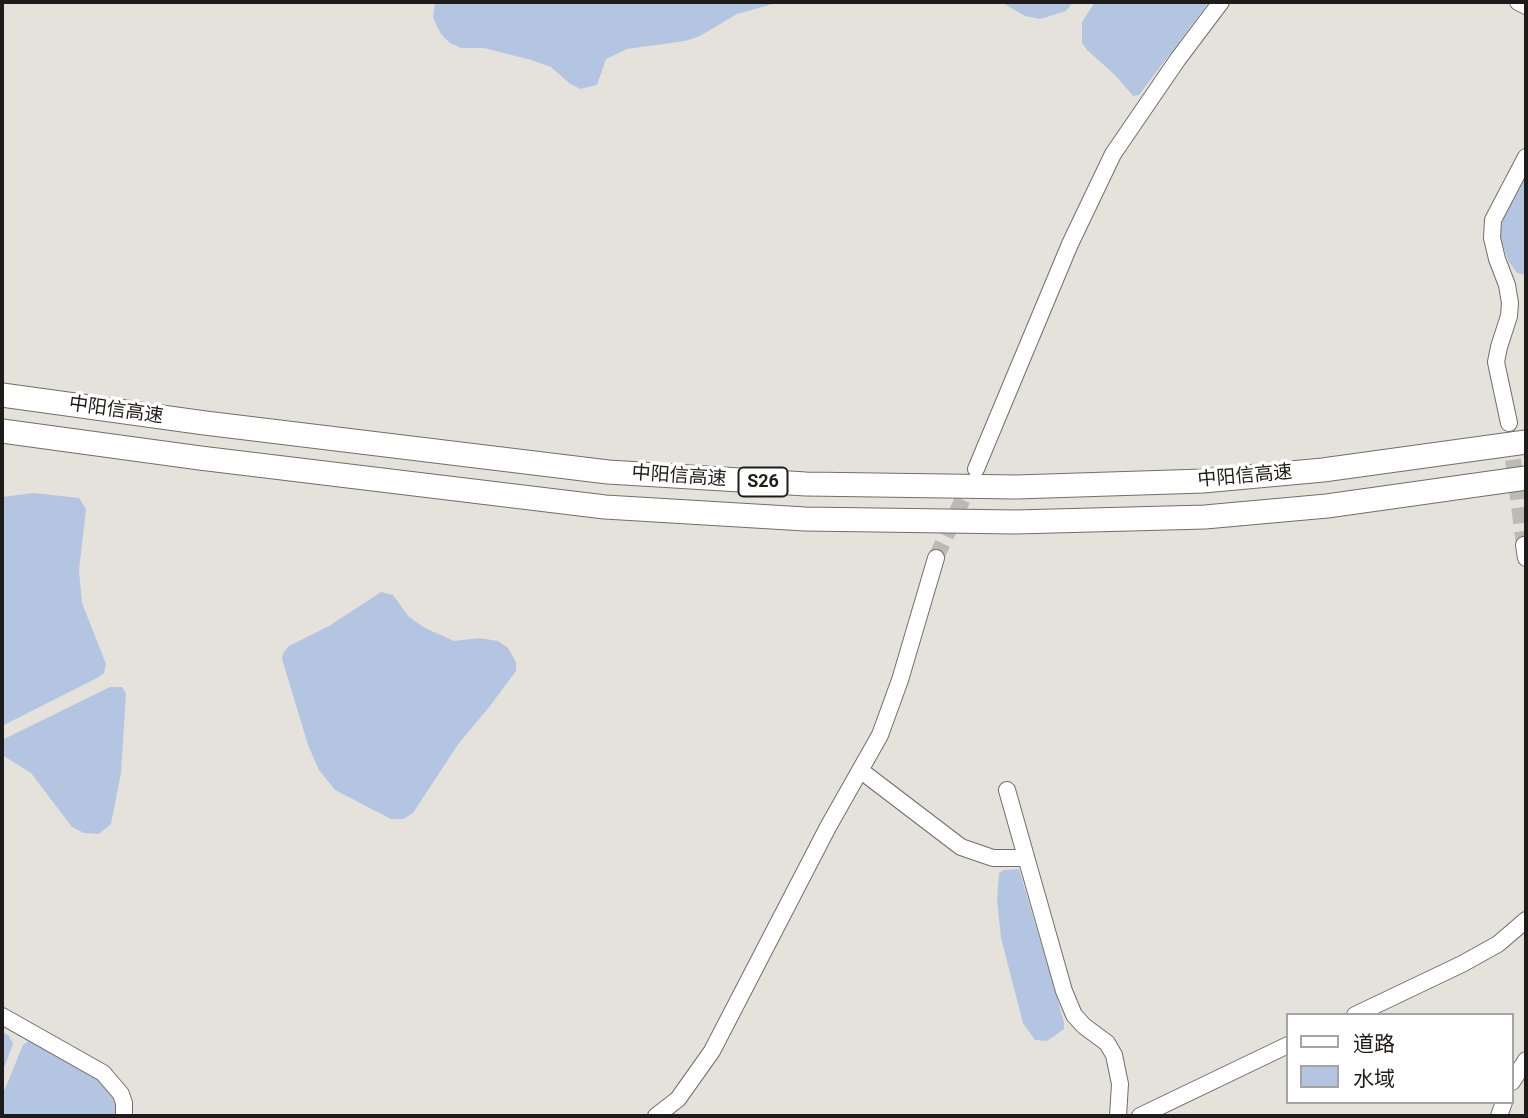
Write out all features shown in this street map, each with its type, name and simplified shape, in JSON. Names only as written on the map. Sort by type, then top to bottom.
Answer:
[{"type":"highway","name":"中阳信高速","points":[[2,395],[205,423],[585,469],[671,477],[806,484],[1016,487],[1191,482],[1323,470],[1526,442]]},
{"type":"highway","name":"中阳信高速","points":[[2,431],[593,506],[805,519],[1016,522],[1205,517],[1340,504],[1526,478]]},
{"type":"street","points":[[976,469],[1048,295],[1113,154],[1221,2]]},
{"type":"street","points":[[1518,2],[1526,6]]},
{"type":"street","points":[[1509,423],[1496,362],[1509,316],[1509,294],[1498,265],[1492,238],[1493,220],[1526,157]]},
{"type":"street","points":[[1509,316],[1526,302]]},
{"type":"street","points":[[656,1116],[678,1098],[712,1051],[821,839],[880,735],[936,558]]},
{"type":"street","points":[[860,770],[961,847],[993,858],[1026,858]]},
{"type":"street","points":[[1007,790],[1064,991],[1074,1015],[1084,1026],[1107,1042],[1114,1055],[1120,1084],[1118,1116]]},
{"type":"street","points":[[1359,1013],[1498,944],[1526,919]]},
{"type":"street","points":[[2,1016],[103,1073],[121,1094],[124,1116]]},
{"type":"street","points":[[1140,1116],[1286,1046]]},
{"type":"street","points":[[1514,1079],[1526,1060]]},
{"type":"water","points":[[435,2],[780,2],[737,14],[700,36],[685,41],[627,49],[606,59],[597,85],[580,89],[551,67],[484,48],[461,48],[450,43],[441,34],[433,18]]},
{"type":"water","points":[[1001,2],[1073,2],[1066,11],[1040,19],[1025,16]]},
{"type":"water","points":[[1095,2],[1209,2],[1139,95],[1133,96],[1082,43],[1082,22]]},
{"type":"water","points":[[1526,170],[1526,275],[1517,273],[1509,262],[1499,236],[1499,221]]},
{"type":"water","points":[[34,493],[79,498],[86,509],[79,570],[82,603],[106,664],[104,673],[99,677],[2,726],[2,497]]},
{"type":"water","points":[[381,592],[393,595],[409,617],[425,628],[454,641],[479,638],[498,641],[508,648],[516,662],[516,671],[459,743],[413,813],[403,819],[391,819],[335,790],[319,770],[308,745],[282,659],[289,646],[329,626]]},
{"type":"water","points":[[110,687],[122,687],[126,694],[121,773],[111,824],[99,834],[84,833],[72,827],[31,773],[2,755],[2,740]]},
{"type":"water","points":[[1019,869],[1064,1022],[1064,1029],[1047,1041],[1035,1040],[1023,1023],[1001,938],[997,899],[999,873]]},
{"type":"water","points":[[2,1031],[9,1036],[13,1044],[2,1073]]},
{"type":"water","points":[[30,1040],[100,1080],[115,1098],[117,1116],[2,1116],[2,1096],[23,1045]]},
{"type":"tunnel","points":[[1510,436],[1524,545]]},
{"type":"tunnel","points":[[936,558],[971,481]]}]
